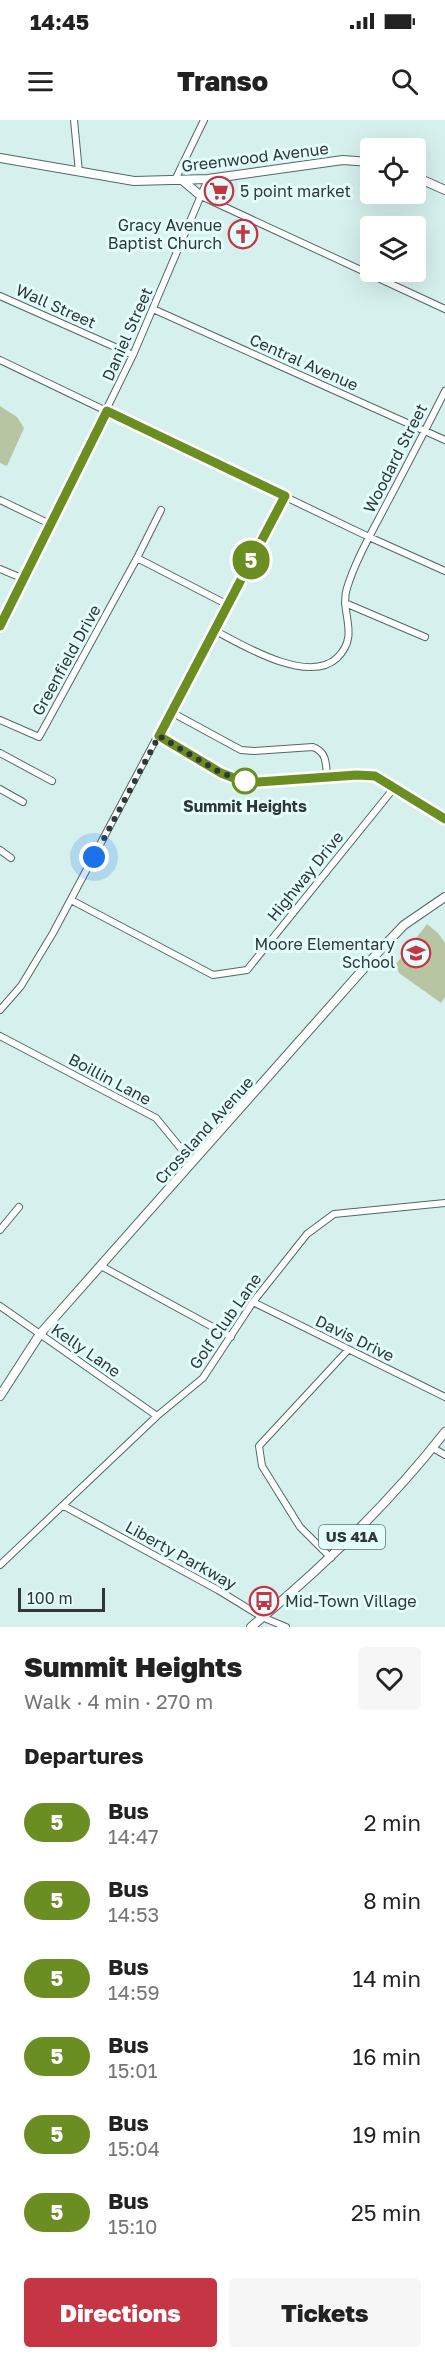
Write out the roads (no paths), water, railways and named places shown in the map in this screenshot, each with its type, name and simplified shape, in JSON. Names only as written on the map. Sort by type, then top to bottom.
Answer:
[{"type":"main road","name":"Greenwood Avenue","points":[[0,158],[134,181],[208,179],[332,161],[360,161]]},
{"type":"main road","points":[[179,180],[201,196]]},
{"type":"main road","points":[[426,181],[445,190]]},
{"type":"main road","name":"Crossland Avenue","points":[[0,1396],[40,1334],[404,924],[445,897]]},
{"type":"main road","name":"US 41A","points":[[251,1627],[331,1558],[383,1505],[445,1432]]},
{"type":"street","points":[[74,120],[79,172]]},
{"type":"street","points":[[179,180],[204,120]]},
{"type":"street","name":"Daniel Street","points":[[0,626],[107,411],[208,179]]},
{"type":"street","points":[[201,196],[445,309]]},
{"type":"street","name":"Wall Street","points":[[0,296],[133,355]]},
{"type":"street","name":"Central Avenue","points":[[153,309],[445,440]]},
{"type":"street","points":[[0,360],[445,572]]},
{"type":"street","name":"Woodard Street","points":[[369,537],[445,391]]},
{"type":"street","points":[[0,1010],[32,970],[71,900],[285,496]]},
{"type":"street","points":[[0,500],[50,524]]},
{"type":"street","name":"Greenfield Drive","points":[[0,720],[39,737],[161,510]]},
{"type":"street","points":[[214,630],[263,657],[309,667],[324,665],[337,658],[346,644],[350,630],[345,603],[346,590],[369,537]]},
{"type":"street","points":[[137,558],[228,605]]},
{"type":"street","points":[[0,569],[24,579]]},
{"type":"street","points":[[345,603],[425,637]]},
{"type":"street","points":[[171,712],[241,750],[313,747],[319,749],[325,757],[327,777]]},
{"type":"street","points":[[159,736],[221,773],[239,780],[258,782],[371,775],[445,819]]},
{"type":"street","points":[[0,753],[52,781]]},
{"type":"street","name":"Highway Drive","points":[[71,900],[213,975],[247,970],[394,788]]},
{"type":"street","points":[[0,789],[23,802]]},
{"type":"street","points":[[0,850],[11,858]]},
{"type":"street","name":"Boillin Lane","points":[[0,1036],[156,1118],[192,1162]]},
{"type":"street","name":"Golf Club Lane","points":[[0,1565],[157,1416],[203,1378],[253,1302],[307,1234],[334,1214],[445,1203]]},
{"type":"street","points":[[0,1230],[19,1208]]},
{"type":"street","points":[[100,1266],[231,1337]]},
{"type":"street","name":"Davis Drive","points":[[253,1302],[445,1397]]},
{"type":"street","name":"Kelly Lane","points":[[0,1306],[157,1416]]},
{"type":"street","points":[[331,1558],[300,1527],[262,1466],[259,1446],[348,1350]]},
{"type":"street","points":[[433,1448],[445,1455]]},
{"type":"street","name":"Liberty Parkway","points":[[64,1506],[218,1590],[262,1617],[286,1627]]},
{"type":"place","name":"5 point market","points":[[219,191]]},
{"type":"place","name":"Gracy Avenue Baptist Church","points":[[243,234]]},
{"type":"place","name":"Summit Heights","points":[[245,781]]},
{"type":"place","name":"Moore Elementary School","points":[[416,953]]},
{"type":"place","name":"Mid-Town Village","points":[[264,1601]]}]
